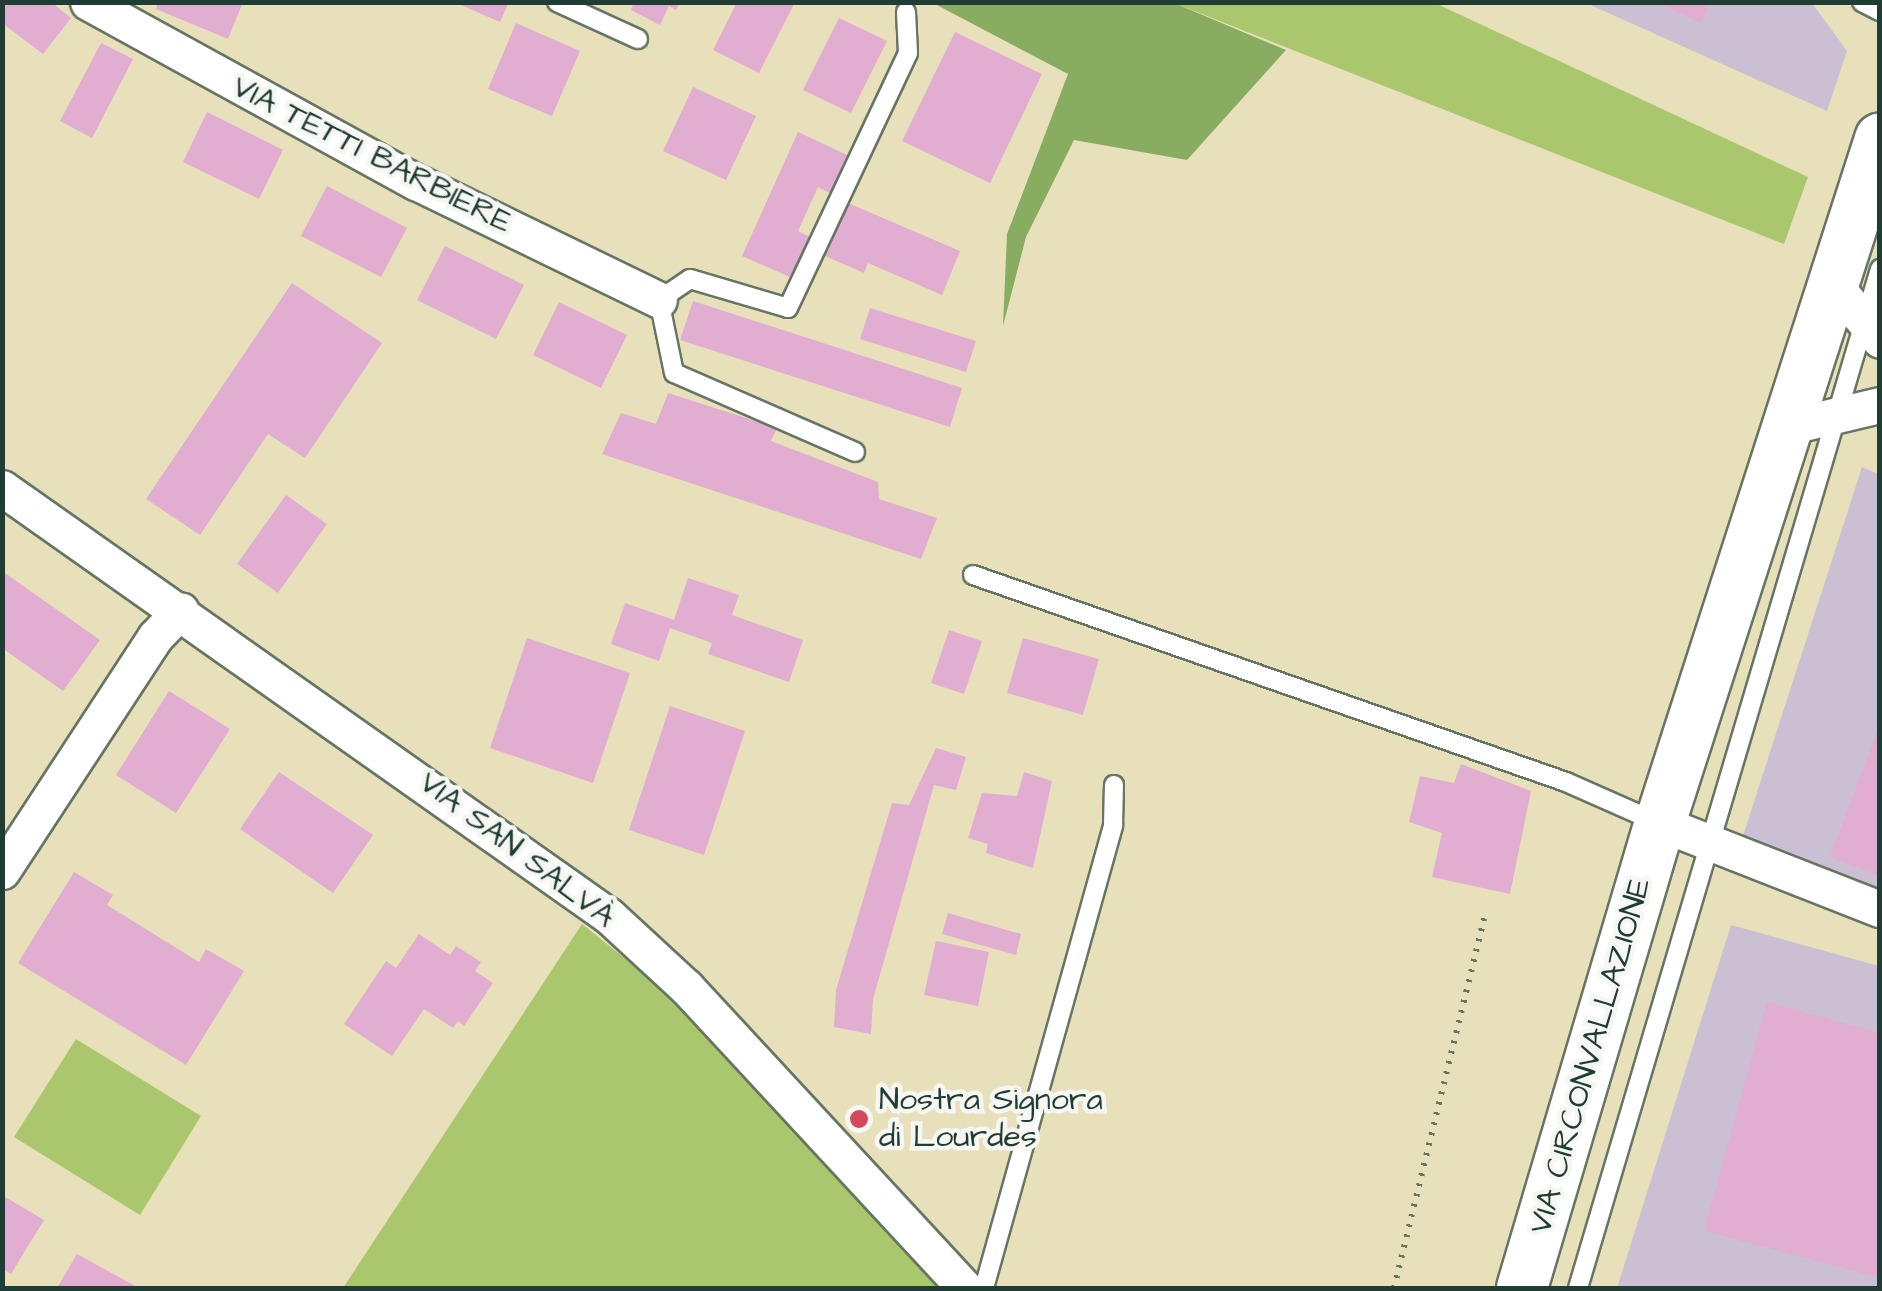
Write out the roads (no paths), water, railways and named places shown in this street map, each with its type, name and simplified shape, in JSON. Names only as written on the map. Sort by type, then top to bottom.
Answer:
[{"type":"main road","name":"VIA CIRCONVALLAZIONE","points":[[1522,1288],[1682,833],[1790,426],[1857,278],[1880,139]]},
{"type":"street","name":"VIA TETTI BARBIERE","points":[[88,2],[416,182],[659,300]]},
{"type":"street","points":[[1857,278],[1872,333]]},
{"type":"street","points":[[1790,426],[1842,410],[1880,405]]},
{"type":"street","name":"VIA SAN SALVÀ","points":[[2,488],[181,610],[609,916],[686,987],[965,1288]]},
{"type":"street","points":[[2,872],[155,637],[181,610]]},
{"type":"street","points":[[1682,833],[1880,909]]},
{"type":"lane","points":[[556,2],[638,39]]},
{"type":"lane","points":[[1862,2],[1880,11]]},
{"type":"lane","points":[[856,452],[674,374],[659,300],[690,279],[788,308],[908,53],[906,12]]},
{"type":"lane","points":[[1578,1288],[1682,833],[1872,333]]},
{"type":"lane","points":[[974,575],[1566,782],[1682,833]]},
{"type":"lane","points":[[984,1288],[1113,825],[1114,785]]},
{"type":"place","name":"Nostra Signora di Lourdes","points":[[859,1119]]}]
